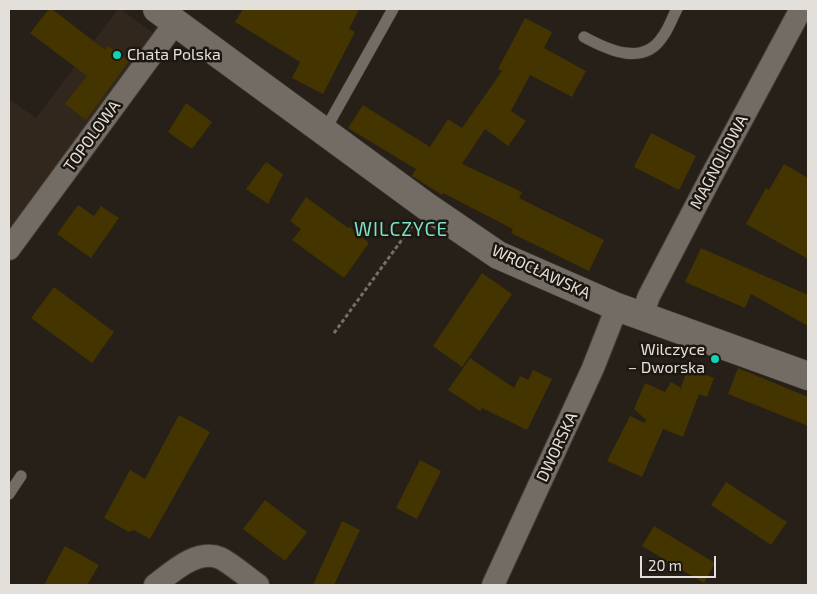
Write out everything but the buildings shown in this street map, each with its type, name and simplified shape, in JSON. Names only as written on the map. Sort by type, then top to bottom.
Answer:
[{"type":"street","name":"MAGNOLIOWA","points":[[629,312],[649,296],[799,10]]},
{"type":"street","name":"WROCŁAWSKA","points":[[166,16],[426,206],[498,255],[629,312],[808,376]]},
{"type":"street","name":"TOPOLOWA","points":[[9,248],[166,16]]},
{"type":"street","name":"DWORSKA","points":[[498,584],[593,368],[629,312]]},
{"type":"street","points":[[154,585],[186,563],[209,555],[220,558],[258,585]]},
{"type":"lane","points":[[324,132],[393,9]]},
{"type":"lane","points":[[584,37],[613,51],[636,54],[648,50],[657,44],[664,36],[677,9]]},
{"type":"lane","points":[[9,494],[20,476]]},
{"type":"path","points":[[334,333],[426,206]]},
{"type":"shaded area","points":[[118,9],[121,9],[157,36],[9,236],[9,99],[36,118]]},
{"type":"place","name":"Chata Polska","points":[[117,55]]},
{"type":"place","name":"Wilczyce – Dworska","points":[[715,359]]},
{"type":"district","name":"WILCZYCE","points":[[401,230]]}]
